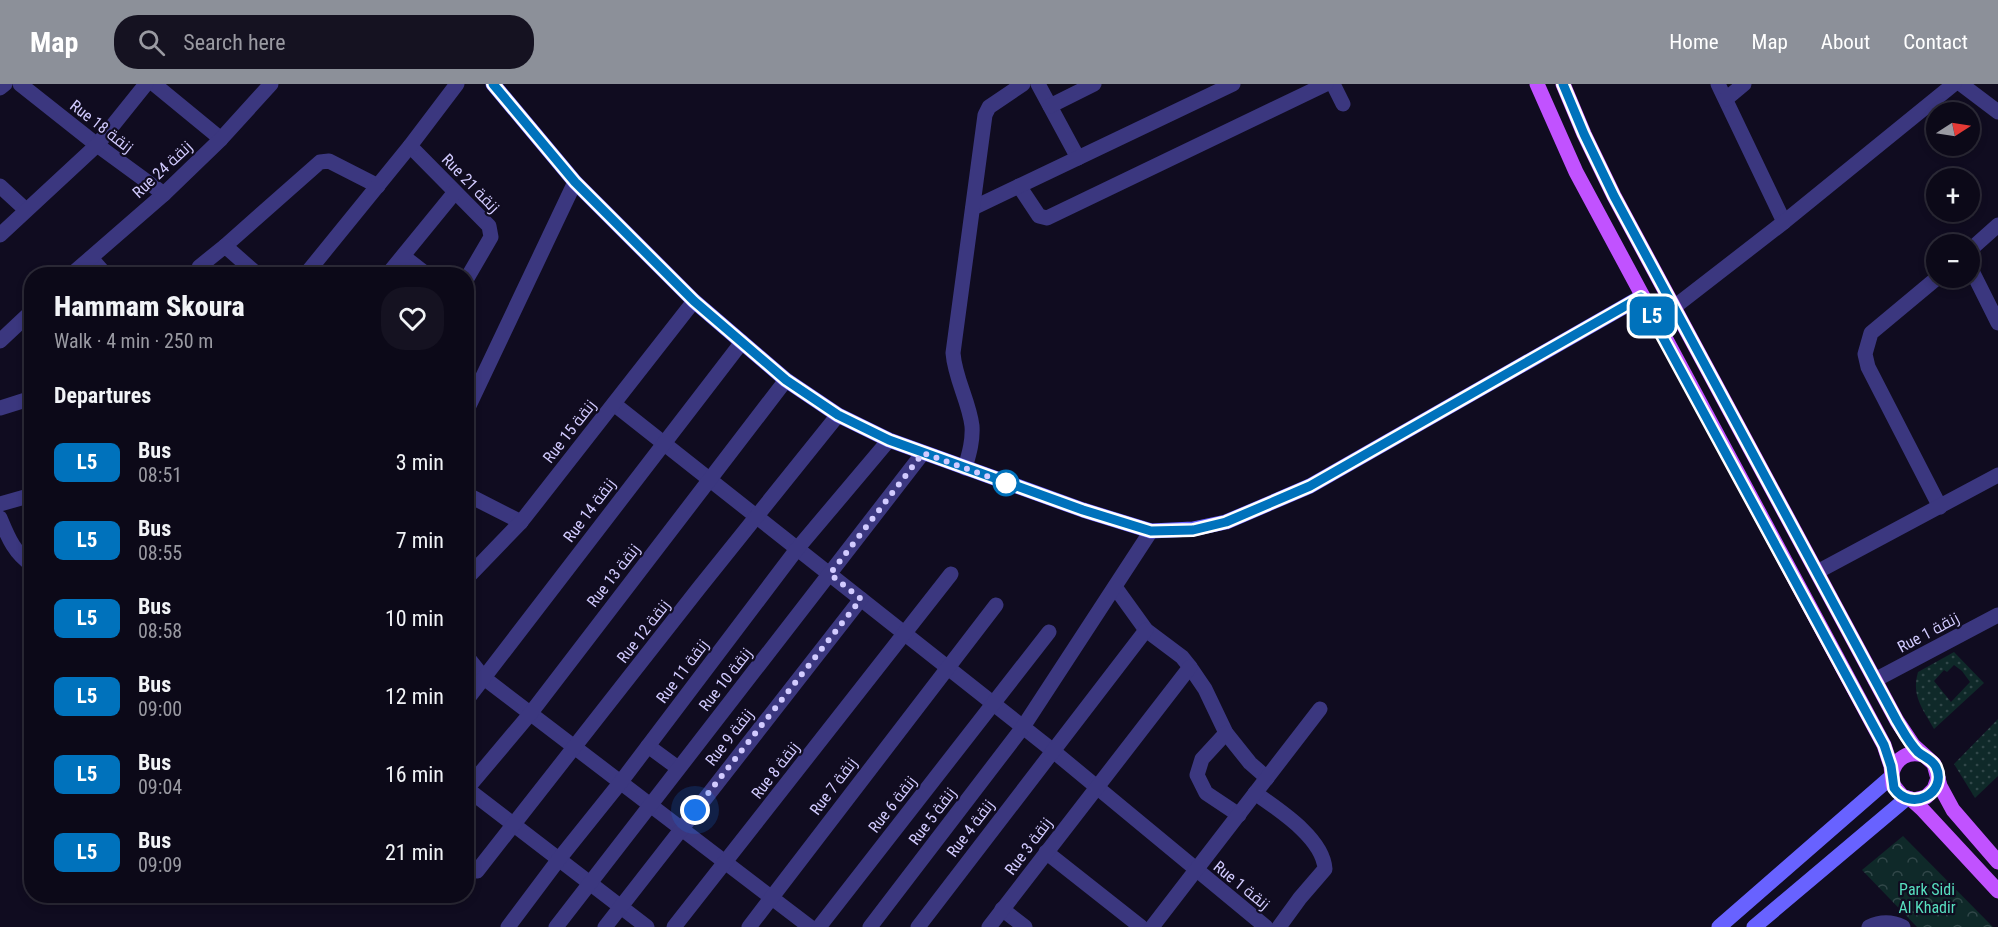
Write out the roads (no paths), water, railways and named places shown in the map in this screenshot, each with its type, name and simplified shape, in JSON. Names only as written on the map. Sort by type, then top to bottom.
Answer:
[{"type":"main road","points":[[1537,84],[1565,150],[1641,297],[1881,739],[1887,753],[1896,790],[1922,809],[1998,891]]},
{"type":"main road","points":[[1563,84],[1600,169],[1672,308],[1902,730],[1913,745],[1932,761],[1936,767],[1943,793],[1953,810],[1998,862]]},
{"type":"main road","points":[[1891,775],[1895,763],[1903,756],[1913,753],[1923,755]]},
{"type":"main road","points":[[1909,799],[1929,795],[1938,778]]},
{"type":"street","points":[[0,88],[5,84]]},
{"type":"street","name":"Rue 18 زنقة","points":[[20,84],[164,194]]},
{"type":"street","points":[[0,235],[97,145],[147,84]]},
{"type":"street","points":[[154,84],[221,139]]},
{"type":"street","name":"Rue 24 زنقة","points":[[80,267],[164,194],[221,139],[271,84]]},
{"type":"street","points":[[312,267],[457,84]]},
{"type":"street","points":[[493,84],[575,182],[694,301],[786,380],[838,415],[889,440],[1083,510],[1151,531],[1193,530],[1226,522],[1310,486],[1641,297]]},
{"type":"street","points":[[965,468],[971,445],[972,428],[954,366],[953,353],[985,115],[989,107],[1023,84]]},
{"type":"street","points":[[1038,84],[1078,158]]},
{"type":"street","points":[[1050,106],[1094,84]]},
{"type":"street","points":[[972,208],[1233,84]]},
{"type":"street","points":[[1019,186],[1039,216],[1047,218],[1326,84]]},
{"type":"street","points":[[1333,84],[1343,104]]},
{"type":"street","points":[[1718,84],[1784,222]]},
{"type":"street","points":[[1726,99],[1744,84]]},
{"type":"street","points":[[1672,308],[1784,222],[1954,84]]},
{"type":"street","points":[[1961,84],[1998,112]]},
{"type":"street","name":"Rue 21 زنقة","points":[[410,146],[486,222],[491,237],[474,267]]},
{"type":"street","points":[[199,267],[320,162],[328,161],[378,186]]},
{"type":"street","points":[[474,395],[575,182]]},
{"type":"street","points":[[0,186],[26,210]]},
{"type":"street","points":[[394,267],[455,192]]},
{"type":"street","points":[[1980,241],[1998,225]]},
{"type":"street","points":[[225,246],[249,267]]},
{"type":"street","points":[[403,256],[417,267]]},
{"type":"street","points":[[91,258],[99,267]]},
{"type":"street","points":[[1926,286],[1870,333],[1865,354],[1868,367],[1940,507]]},
{"type":"street","points":[[1980,287],[1998,323]]},
{"type":"street","name":"Rue 15 زنقة","points":[[474,571],[521,522],[694,301]]},
{"type":"street","points":[[0,341],[24,318]]},
{"type":"street","name":"Rue 14 زنقة","points":[[474,691],[742,342]]},
{"type":"street","name":"Rue 13 زنقة","points":[[474,781],[530,714],[786,380]]},
{"type":"street","points":[[0,408],[24,403]]},
{"type":"street","name":"Rue 1 زنقة","points":[[614,404],[1052,750],[1266,927]]},
{"type":"street","name":"Rue 12 زنقة","points":[[477,871],[838,415]]},
{"type":"street","name":"Rue 11 زنقة","points":[[508,927],[797,549],[889,440]]},
{"type":"street","name":"Rue 10 زنقة","points":[[556,927],[923,453]]},
{"type":"street","points":[[1817,572],[1998,475]]},
{"type":"street","points":[[0,504],[24,497]]},
{"type":"street","points":[[474,498],[521,522]]},
{"type":"street","points":[[0,518],[11,546],[24,560]]},
{"type":"street","name":"Rue 5 زنقة","points":[[870,927],[1023,727],[1151,531]]},
{"type":"street","name":"Rue 8 زنقة","points":[[674,927],[951,574]]},
{"type":"street","points":[[1115,586],[1146,630],[1182,657],[1190,667],[1205,689],[1226,733],[1250,763],[1267,778]]},
{"type":"street","name":"Rue 9 زنقة","points":[[605,927],[861,599]]},
{"type":"street","name":"Rue 7 زنقة","points":[[749,927],[996,605]]},
{"type":"street","name":"Rue 1 زنقة","points":[[1875,680],[1998,615]]},
{"type":"street","name":"Rue 4 زنقة","points":[[918,927],[1146,630]]},
{"type":"street","name":"Rue 6 زنقة","points":[[819,927],[1048,632]]},
{"type":"street","points":[[474,665],[484,678],[530,714],[810,927]]},
{"type":"street","name":"Rue 3 زنقة","points":[[989,927],[1190,667]]},
{"type":"street","points":[[1152,927],[1320,709]]},
{"type":"street","points":[[1226,733],[1202,759],[1197,775],[1206,793],[1239,815]]},
{"type":"street","points":[[648,746],[678,768]]},
{"type":"street","points":[[1719,927],[1891,775]]},
{"type":"street","points":[[1256,793],[1292,820],[1325,859],[1325,869],[1279,927]]},
{"type":"street","points":[[474,794],[647,927]]},
{"type":"street","points":[[1754,927],[1909,799]]},
{"type":"street","points":[[1046,852],[1141,927]]},
{"type":"street","points":[[1002,909],[1025,927]]},
{"type":"street","points":[[1869,927],[1880,922],[1889,922],[1903,927]]},
{"type":"park label","name":"Park Sidi Al Khadir","points":[[1927,898]]}]
